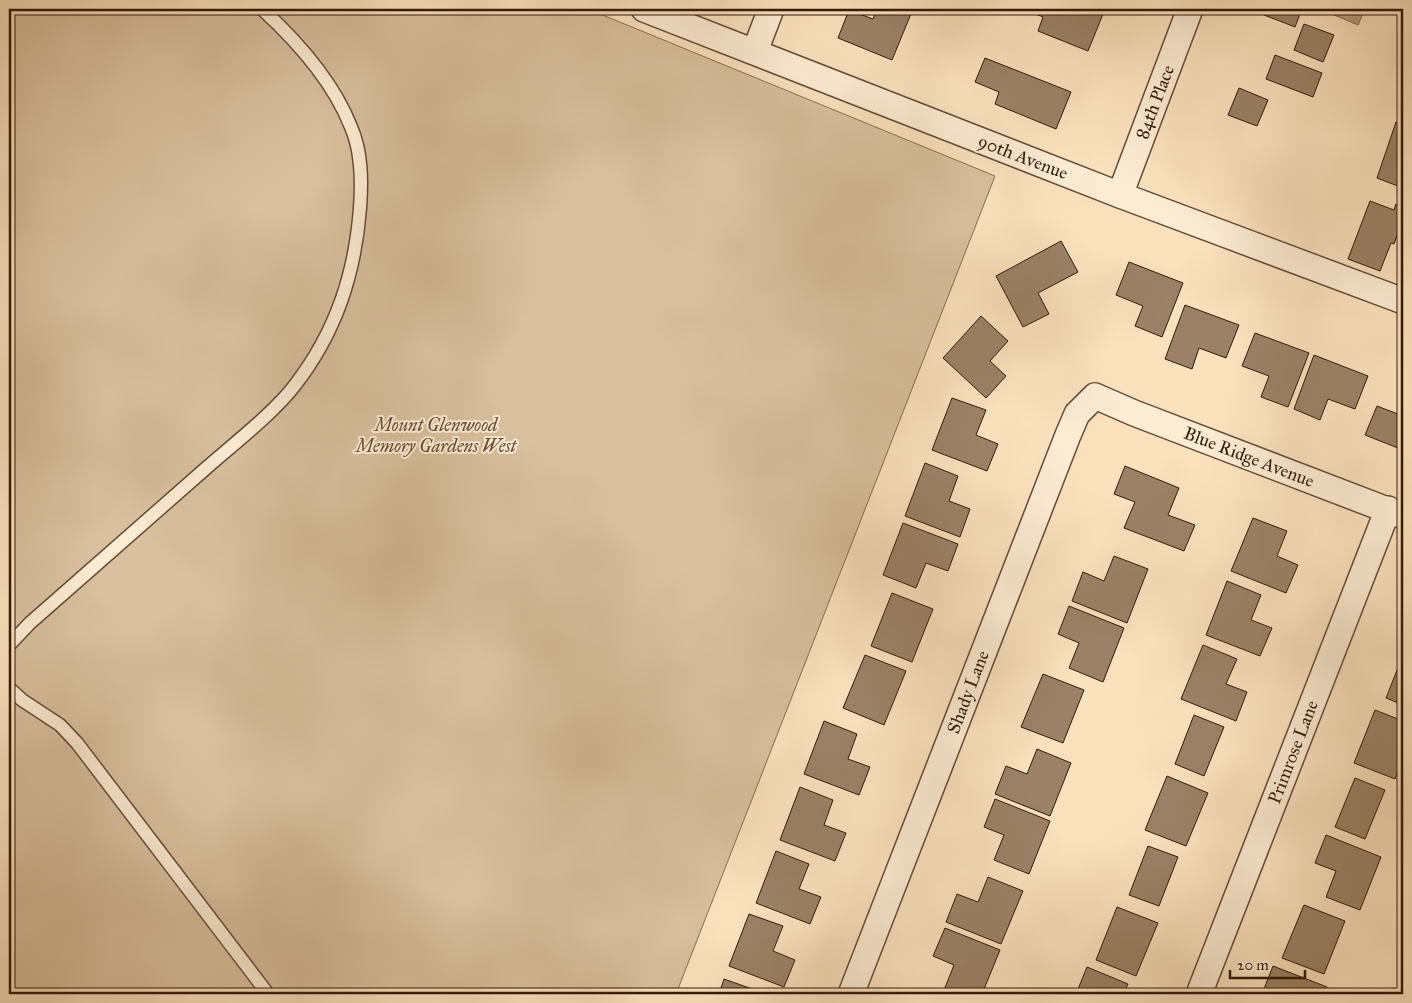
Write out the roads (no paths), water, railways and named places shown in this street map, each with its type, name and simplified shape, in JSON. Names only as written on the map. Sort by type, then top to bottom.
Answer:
[{"type":"street","name":"90th Avenue","points":[[644,9],[1120,195],[1403,301]]},
{"type":"street","points":[[755,51],[771,9]]},
{"type":"street","name":"84th Place","points":[[1120,195],[1190,9]]},
{"type":"street","name":"Blue Ridge Avenue","points":[[1095,396],[1134,414],[1395,512]]},
{"type":"street","name":"Shady Lane","points":[[851,994],[1068,435],[1077,414],[1095,396]]},
{"type":"street","name":"Primrose Lane","points":[[1199,994],[1395,512]]},
{"type":"lane","points":[[9,645],[30,623],[221,455],[294,387],[324,342],[340,309],[350,280],[358,239],[362,187],[359,156],[352,128],[338,100],[309,57],[284,28],[262,9]]},
{"type":"lane","points":[[9,688],[22,700],[60,724],[77,743],[268,994]]},
{"type":"park label","name":"Mount Glenwood Memory Gardens West","points":[[436,435]]}]
